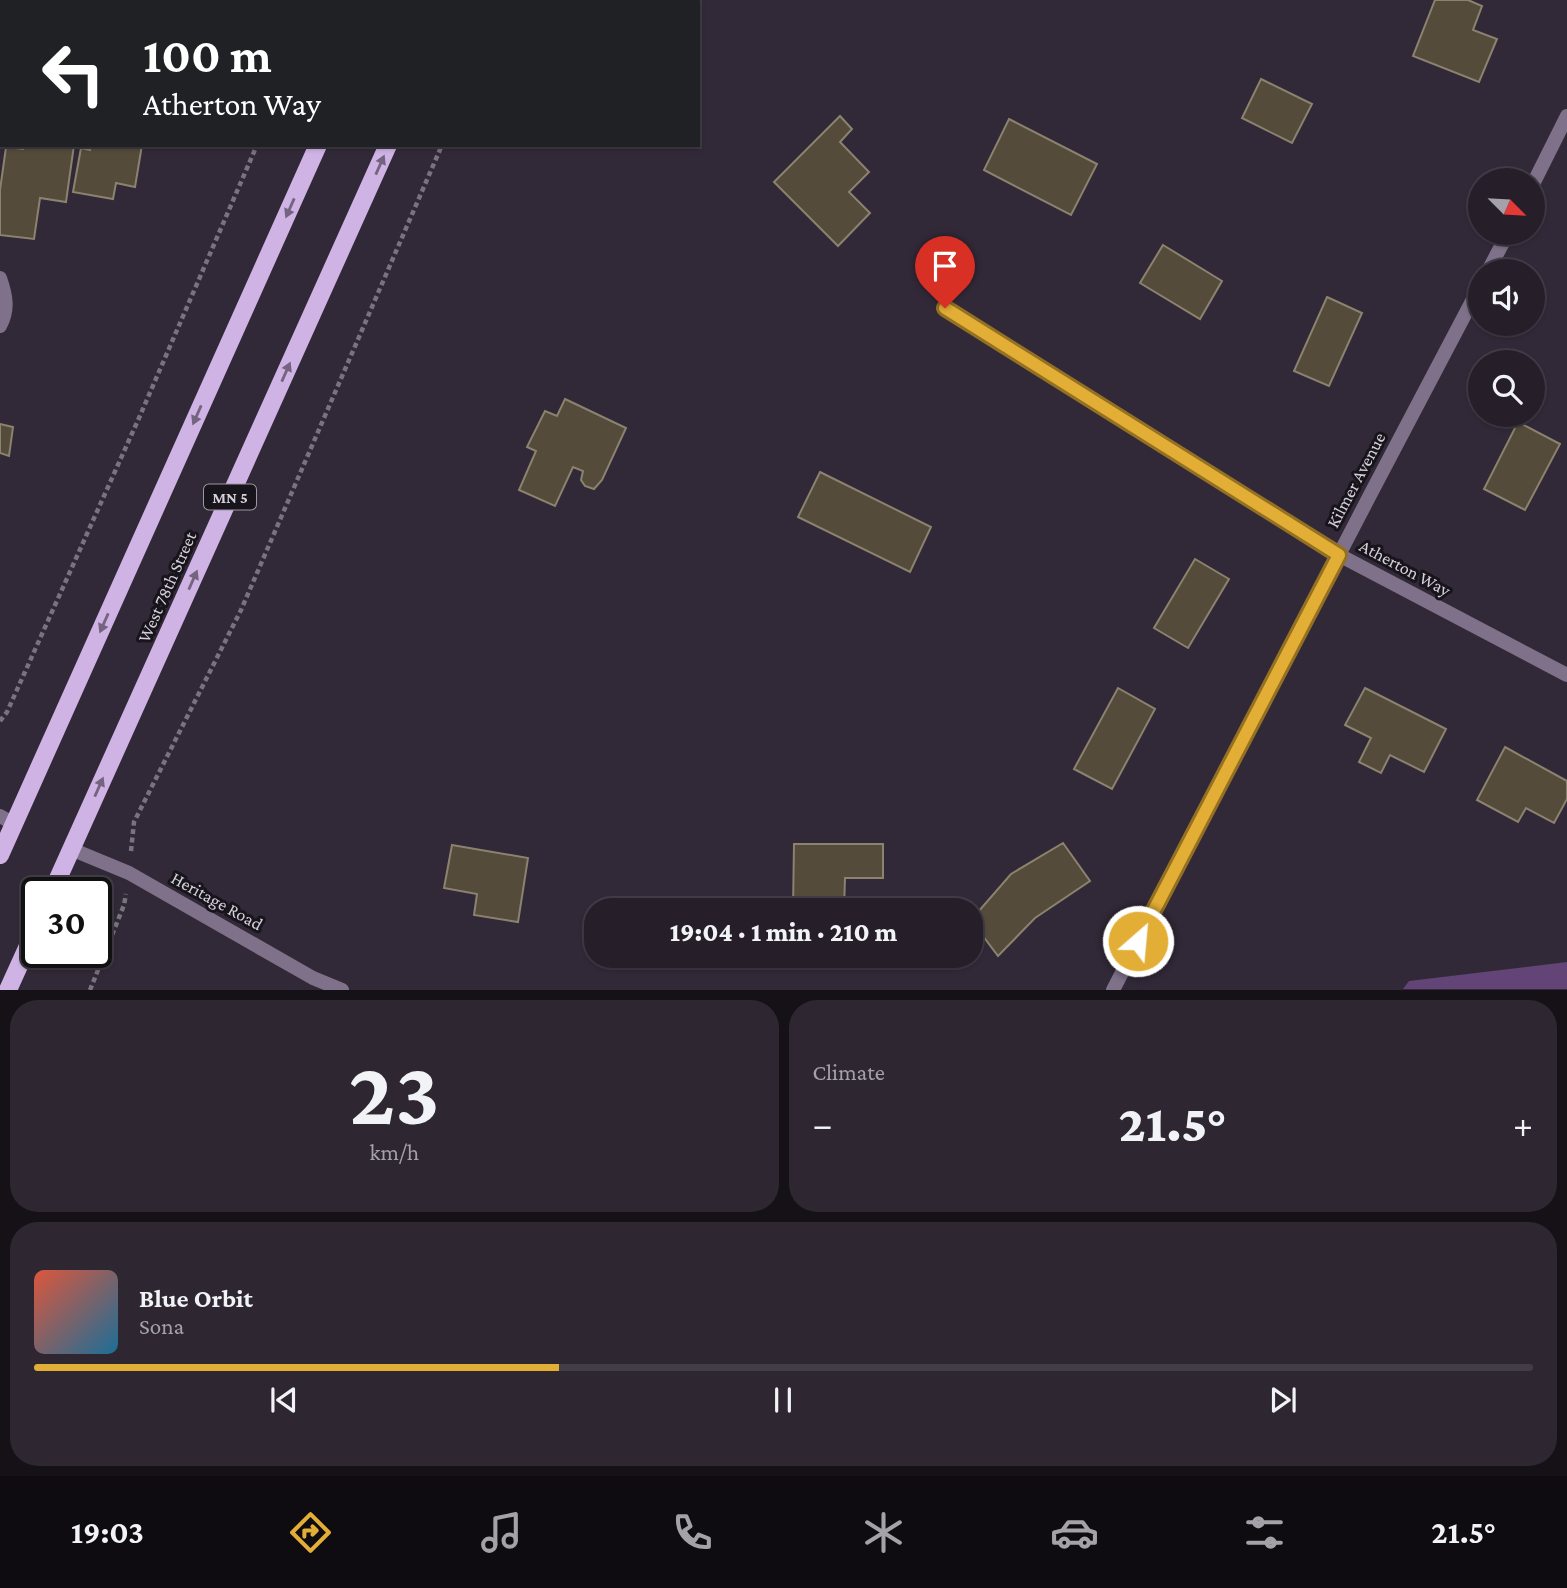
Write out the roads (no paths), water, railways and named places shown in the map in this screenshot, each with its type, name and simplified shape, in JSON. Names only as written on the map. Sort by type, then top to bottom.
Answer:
[{"type":"main road","points":[[0,855],[7,820],[317,147]]},
{"type":"main road","name":"West 78th Street","points":[[59,877],[387,147]]},
{"type":"main road","points":[[8,989],[21,961]]},
{"type":"street","points":[[1541,168],[1567,116]]},
{"type":"street","points":[[0,278],[6,298],[5,318],[0,326]]},
{"type":"street","name":"Atherton Way","points":[[945,308],[1339,555],[1567,675]]},
{"type":"street","name":"Kilmer Avenue","points":[[1112,989],[1468,309]]},
{"type":"street","name":"Heritage Road","points":[[71,849],[129,873],[313,978],[342,989]]}]
